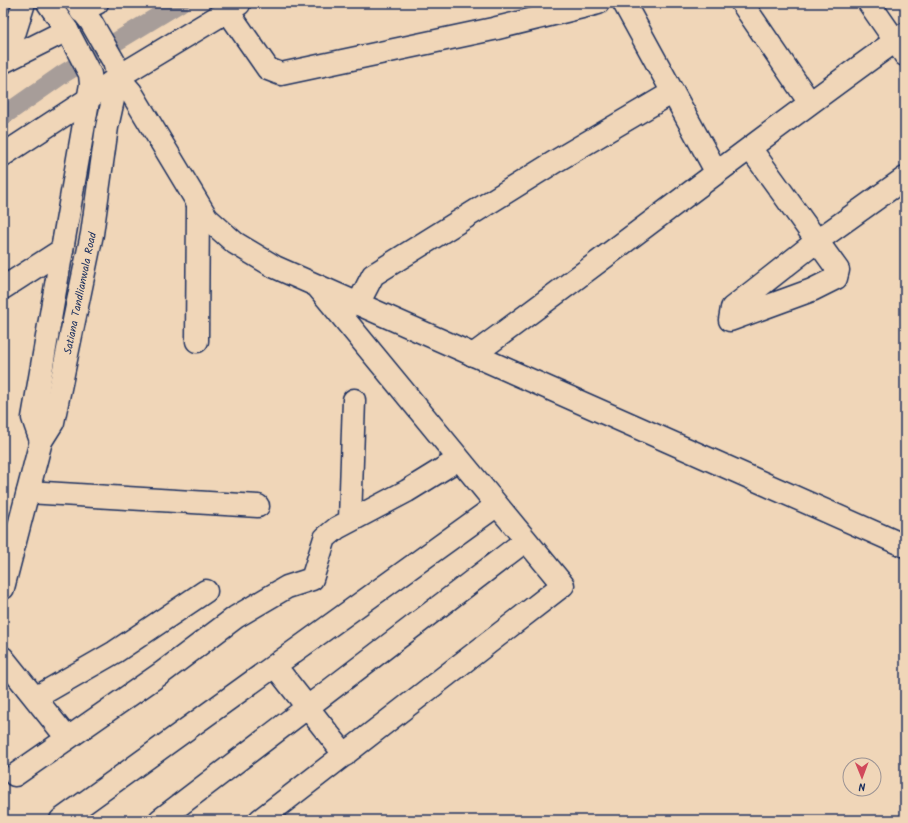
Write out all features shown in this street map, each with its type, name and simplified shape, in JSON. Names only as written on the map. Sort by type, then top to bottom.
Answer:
[{"type":"street","points":[[5,61],[24,3]]},
{"type":"street","points":[[41,442],[34,418],[91,84],[90,74],[69,34],[48,3]]},
{"type":"street","points":[[3,155],[88,100],[116,69],[233,7],[268,69],[280,74],[493,29],[598,3]]},
{"type":"street","points":[[624,3],[717,173]]},
{"type":"street","points":[[742,3],[810,103]]},
{"type":"street","points":[[473,355],[576,280],[810,103],[902,44],[869,3]]},
{"type":"street","points":[[86,10],[116,69],[198,204],[207,218],[235,243],[275,267],[316,286],[905,546]]},
{"type":"street","points":[[5,61],[69,34]]},
{"type":"street","name":"Satiana Tandlianwala Road","points":[[3,588],[41,442],[53,422],[55,414],[92,234],[116,69]]},
{"type":"street","points":[[358,304],[373,275],[556,161],[673,92]]},
{"type":"street","points":[[750,148],[817,241],[838,270],[836,278],[812,290],[730,320],[732,308],[817,241],[905,178]]},
{"type":"street","points":[[196,341],[198,204]]},
{"type":"street","points":[[3,288],[62,250]]},
{"type":"street","points":[[260,820],[563,585],[316,286]]},
{"type":"street","points":[[350,520],[354,400]]},
{"type":"street","points":[[15,775],[163,672],[236,617],[287,587],[312,579],[325,538],[337,528],[407,491],[458,459]]},
{"type":"street","points":[[28,492],[258,506]]},
{"type":"street","points":[[61,820],[497,505]]},
{"type":"street","points":[[160,820],[526,540]]},
{"type":"street","points":[[35,698],[115,652],[206,591]]},
{"type":"street","points":[[3,658],[67,738]]},
{"type":"street","points":[[275,666],[345,755]]},
{"type":"waterway","points":[[3,116],[63,74],[180,3]]}]
